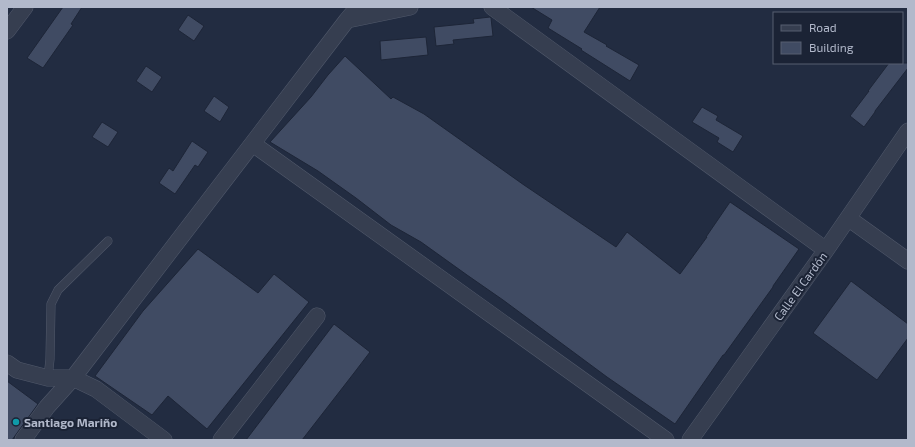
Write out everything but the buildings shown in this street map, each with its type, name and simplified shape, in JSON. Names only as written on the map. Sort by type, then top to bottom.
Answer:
[{"type":"street","points":[[7,31],[25,7]]},
{"type":"street","points":[[22,440],[47,407],[73,378],[358,7]]},
{"type":"street","points":[[347,20],[410,7]]},
{"type":"street","points":[[492,7],[826,250]]},
{"type":"street","name":"Calle El Cardón","points":[[690,440],[826,250],[908,131]]},
{"type":"street","points":[[253,144],[666,440]]},
{"type":"street","points":[[848,218],[908,261]]},
{"type":"street","points":[[221,440],[318,316]]},
{"type":"street","points":[[7,363],[16,370],[48,378],[73,378],[96,389],[164,440]]},
{"type":"lane","points":[[48,378],[52,304],[58,290],[108,241]]},
{"type":"place","name":"Santiago Mariño","points":[[16,422]]}]
